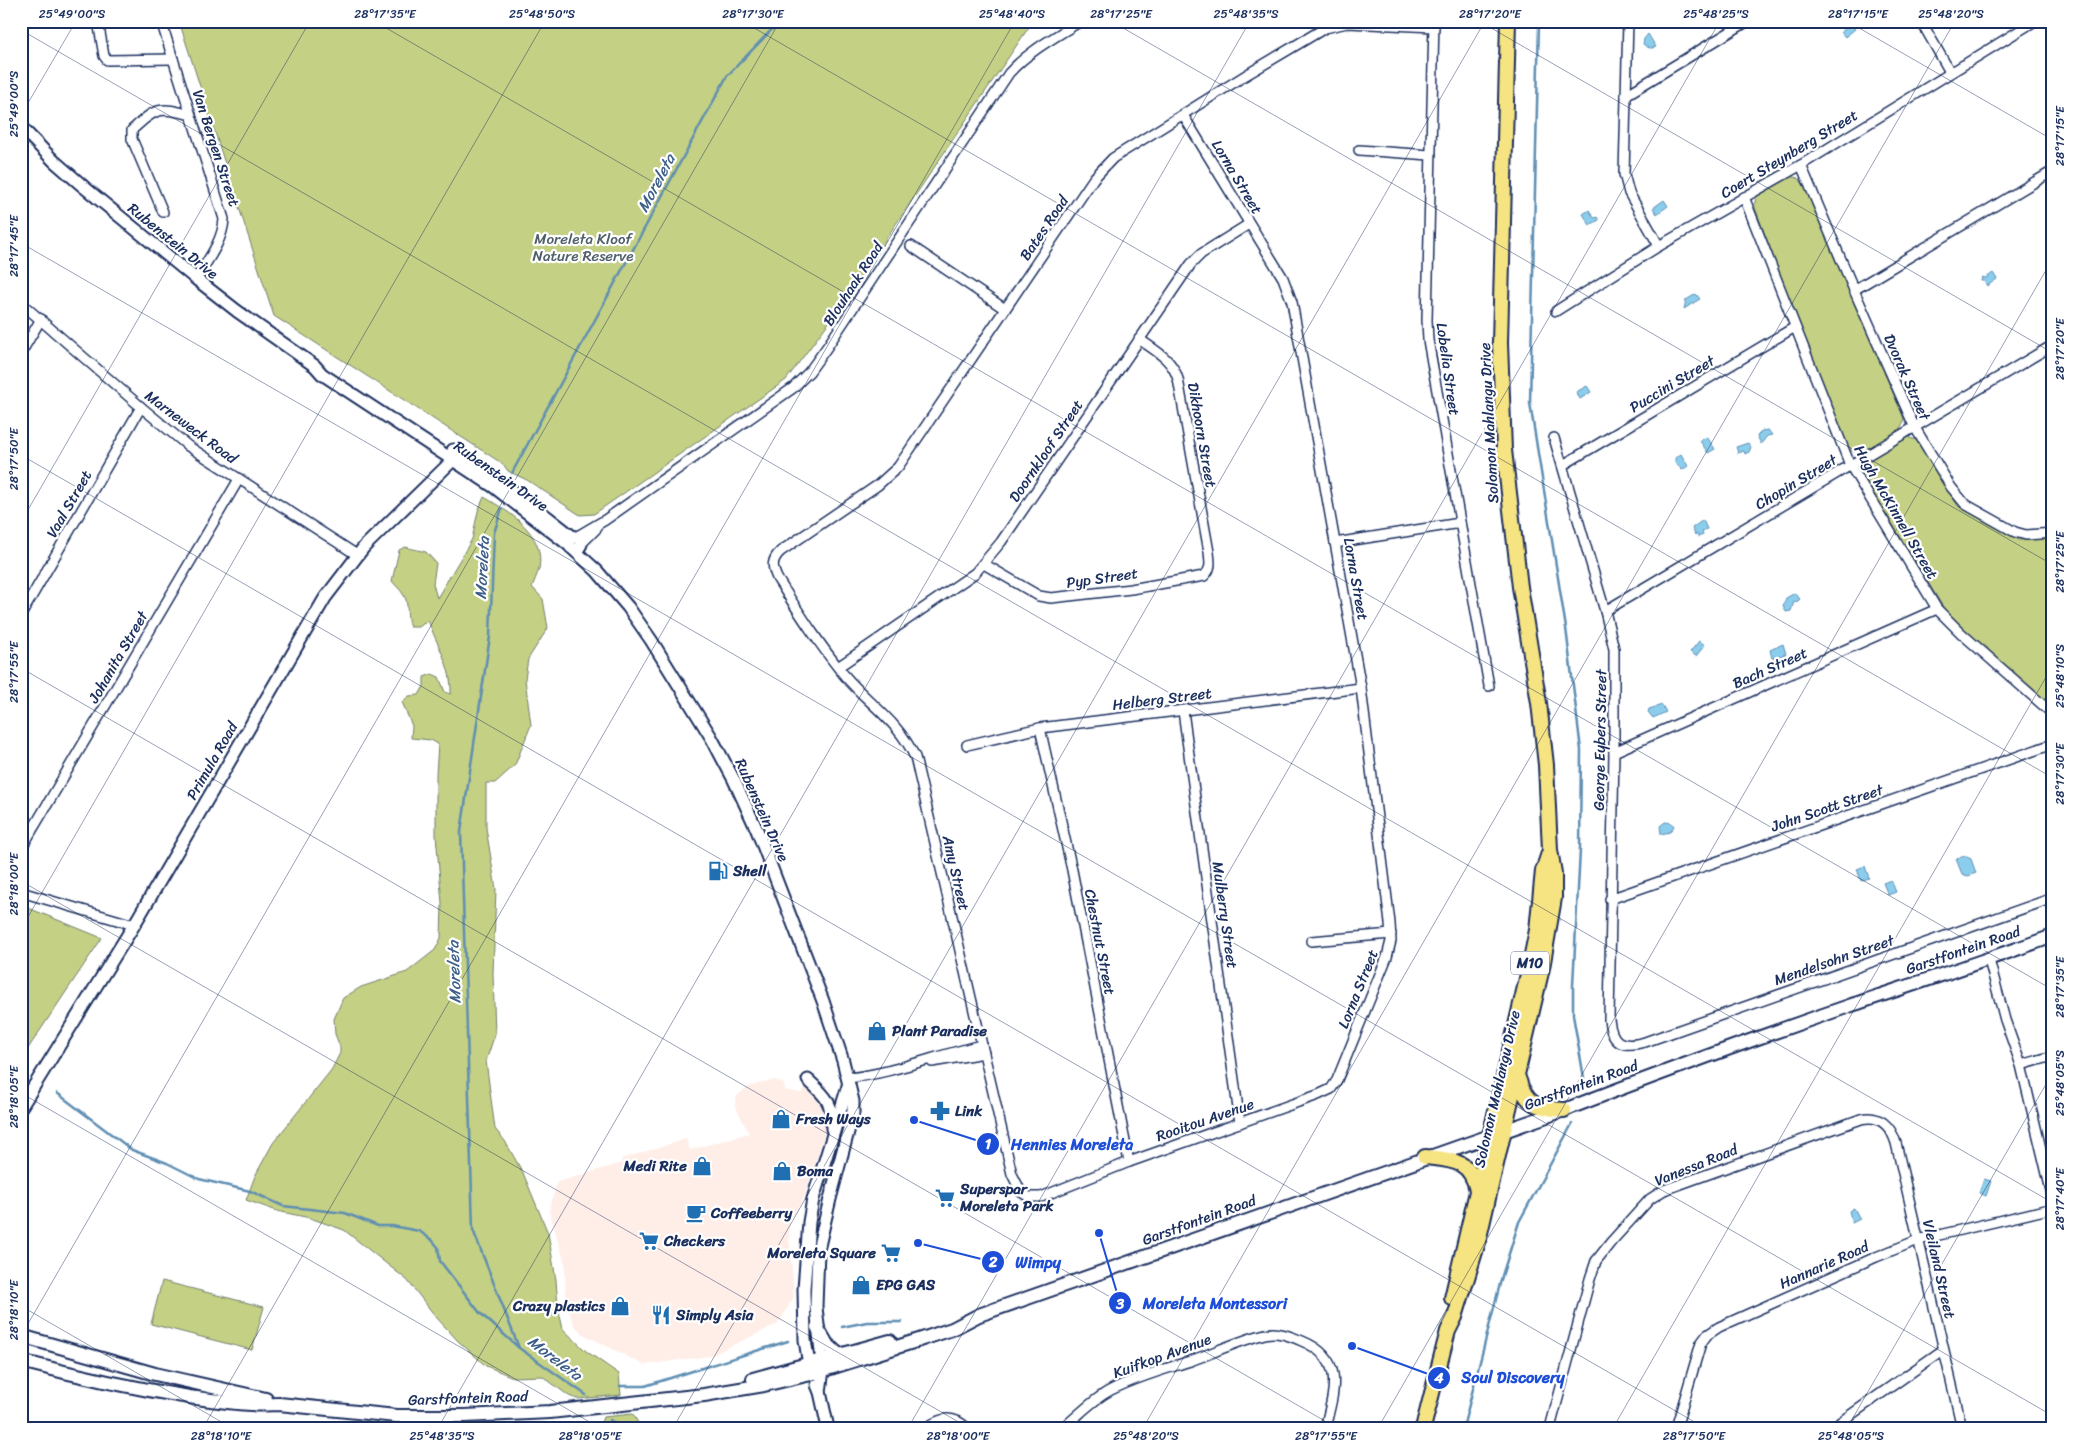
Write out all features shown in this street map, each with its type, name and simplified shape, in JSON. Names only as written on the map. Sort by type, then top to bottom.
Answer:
[{"type":"main road","name":"Solomon Mahlangu Drive","points":[[1424,1428],[1448,1331],[1455,1317],[1478,1242],[1518,1077],[1542,968],[1554,898],[1554,873],[1550,850],[1546,765],[1539,703],[1520,587],[1504,450],[1500,343],[1508,21]]},
{"type":"main road","name":"Solomon Mahlangu Drive","points":[[1448,1331],[1447,1316],[1528,974],[1537,930],[1543,871],[1550,850]]},
{"type":"main road","name":"Garstfontein Road","points":[[21,1361],[79,1377],[218,1401],[263,1405],[279,1404],[396,1416],[465,1416],[550,1412],[657,1400],[816,1367],[916,1342],[952,1329],[979,1316],[1425,1157],[1564,1110],[1849,1006],[1989,960],[2053,936]]},
{"type":"main road","points":[[1518,1077],[1522,1092],[1532,1102],[1547,1109],[1564,1110]]},
{"type":"main road","points":[[1425,1157],[1459,1162],[1471,1172],[1478,1190]]},
{"type":"main road","name":"Garstfontein Road","points":[[816,1367],[839,1355],[916,1334],[964,1317],[979,1316]]},
{"type":"main road","points":[[817,1327],[827,1344],[839,1355]]},
{"type":"main road","name":"Garstfontein Road","points":[[21,1336],[155,1374],[265,1398],[279,1404]]},
{"type":"street","points":[[98,21],[104,56],[107,60],[173,59]]},
{"type":"street","name":"Van Bergen Street","points":[[161,21],[224,219],[224,226],[219,240],[196,279]]},
{"type":"street","name":"Blouhaak Road","points":[[576,543],[605,520],[800,382],[827,347],[1009,74],[1034,51],[1081,21]]},
{"type":"street","points":[[1628,21],[1625,181],[1659,246]]},
{"type":"street","points":[[1626,95],[1748,21]]},
{"type":"street","points":[[1920,21],[1950,72]]},
{"type":"street","name":"Coert Steynberg Street","points":[[1556,311],[1659,246],[1801,165],[2035,21]]},
{"type":"street","name":"Bates Road","points":[[777,578],[772,569],[772,562],[776,555],[878,485],[898,467],[1102,167],[1113,158],[1246,74],[1325,28],[1335,25],[1360,24],[1434,24]]},
{"type":"street","name":"Lobelia Street","points":[[1434,24],[1430,155],[1428,340],[1489,686]]},
{"type":"street","points":[[163,212],[132,139],[132,130],[158,110],[172,109],[191,115]]},
{"type":"street","name":"Lorna Street","points":[[1183,115],[1283,278],[1292,302],[1361,688],[1391,934],[1390,946],[1386,957],[1341,1070]]},
{"type":"street","name":"Rubenstein Drive","points":[[21,127],[84,188],[237,312],[315,366],[322,374],[455,457],[515,502],[576,543],[628,607],[651,640],[692,705],[734,780],[757,830],[823,1002],[853,1101],[853,1112],[818,1250],[816,1367]]},
{"type":"street","points":[[1359,150],[1430,155]]},
{"type":"street","name":"Dvorak Street","points":[[1801,165],[1914,426],[1950,487],[1965,504],[2015,532],[2026,535],[2053,533]]},
{"type":"street","points":[[1854,290],[2053,171]]},
{"type":"street","name":"Hugh McKinnell Street","points":[[1744,197],[1850,466],[1937,609],[1961,633],[2053,714]]},
{"type":"street","name":"Doornkloof Street","points":[[838,667],[975,573],[984,564],[1190,264],[1201,254],[1249,224]]},
{"type":"street","points":[[911,246],[1005,309]]},
{"type":"street","name":"Marneweck Road","points":[[21,303],[188,446],[357,555]]},
{"type":"street","points":[[21,353],[40,319]]},
{"type":"street","name":"Puccini Street","points":[[1563,464],[1795,327]]},
{"type":"street","name":"Dikhoorn Street","points":[[1139,339],[1163,356],[1176,373],[1209,552]]},
{"type":"street","name":"Chopin Street","points":[[1605,612],[1914,426],[2053,345]]},
{"type":"street","name":"Vaal Street","points":[[21,615],[141,407]]},
{"type":"street","name":"George Eybers Street","points":[[1554,438],[1605,612],[1614,657],[1609,1020],[1613,1034],[1623,1044]]},
{"type":"street","name":"Primula Road","points":[[21,1107],[134,925],[313,617],[335,584],[357,555],[455,457]]},
{"type":"street","name":"Johanita Street","points":[[21,849],[238,479]]},
{"type":"street","points":[[1335,543],[1460,523]]},
{"type":"street","name":"Pyp Street","points":[[984,564],[1039,596],[1051,598],[1131,589],[1204,576],[1210,568],[1209,552]]},
{"type":"street","name":"Amy Street","points":[[777,578],[838,667],[898,729],[908,742],[914,758],[1016,1186],[1024,1195],[1034,1198],[1041,1197]]},
{"type":"street","name":"Bach Street","points":[[1614,752],[1937,609]]},
{"type":"street","name":"Helberg Street","points":[[967,745],[1040,728],[1361,688]]},
{"type":"street","name":"Mulberry Street","points":[[1183,711],[1240,1123]]},
{"type":"street","name":"Chestnut Street","points":[[1040,728],[1072,870],[1128,1162]]},
{"type":"street","name":"John Scott Street","points":[[1610,899],[2053,744]]},
{"type":"street","points":[[21,892],[134,925]]},
{"type":"street","name":"Mendelsohn Street","points":[[1623,1044],[1645,1042],[2053,898]]},
{"type":"street","points":[[1312,941],[1391,934]]},
{"type":"street","points":[[1989,960],[2005,1020],[2021,1065],[2053,1199]]},
{"type":"street","points":[[828,1428],[816,1367],[806,1340],[804,1289],[809,1222],[813,1199],[832,1141],[848,1082],[927,1061],[949,1052],[983,1049]]},
{"type":"street","points":[[2021,1065],[2053,1056]]},
{"type":"street","name":"Rooitou Avenue","points":[[1041,1197],[1128,1162],[1327,1091],[1336,1083],[1341,1070]]},
{"type":"street","points":[[808,1080],[826,1097],[831,1106],[832,1141]]},
{"type":"street","name":"Vanessa Road","points":[[1550,1428],[1596,1261],[1650,1200],[1664,1190],[1702,1175],[1861,1119],[1871,1118],[1881,1121]]},
{"type":"street","name":"Vleiland Street","points":[[1881,1121],[1889,1129],[1896,1143],[1962,1428]]},
{"type":"street","name":"Hannarie Road","points":[[1676,1428],[1697,1352],[1701,1342],[1707,1335],[1744,1315],[1918,1240],[2053,1208]]},
{"type":"street","name":"Kuifkop Avenue","points":[[1063,1428],[1110,1390],[1265,1334],[1282,1334],[1308,1343],[1323,1354],[1334,1372],[1334,1391],[1325,1428]]},
{"type":"street","points":[[1832,1428],[1943,1350]]},
{"type":"street","points":[[926,1428],[946,1418],[958,1420],[967,1428]]},
{"type":"shaded area","points":[[776,1080],[784,1084],[785,1090],[801,1093],[804,1089],[811,1088],[826,1101],[828,1123],[803,1201],[790,1220],[789,1234],[794,1297],[778,1324],[710,1356],[644,1365],[583,1334],[575,1326],[566,1305],[565,1264],[549,1211],[557,1182],[622,1163],[621,1159],[686,1139],[690,1150],[749,1133],[735,1106],[736,1097],[746,1088]]},
{"type":"green space","name":"Moreleta Kloof Nature Reserve","points":[[179,21],[1033,21],[838,310],[786,380],[594,514],[580,515],[527,480],[508,471],[503,464],[274,316]]},
{"type":"green space","points":[[1788,176],[1798,178],[1804,185],[1903,416],[1904,421],[1899,431],[1860,454],[1847,449],[1754,205],[1757,195]]},
{"type":"green space","points":[[1907,437],[1916,440],[1958,506],[2019,540],[2053,538],[2053,707],[1948,615],[1863,476],[1863,466],[1869,460]]},
{"type":"green space","points":[[484,497],[515,517],[532,535],[537,545],[540,556],[539,569],[532,587],[543,599],[548,628],[528,659],[525,679],[531,725],[515,765],[495,783],[486,783],[486,828],[496,889],[493,973],[495,1034],[486,1061],[495,1129],[505,1141],[523,1173],[548,1233],[556,1280],[558,1307],[563,1329],[586,1351],[619,1374],[621,1395],[577,1399],[569,1396],[542,1376],[513,1377],[486,1366],[458,1341],[407,1280],[344,1230],[310,1218],[277,1211],[246,1200],[255,1176],[273,1143],[332,1069],[340,1053],[340,1047],[335,1034],[334,1019],[343,998],[361,987],[407,972],[435,950],[441,938],[442,903],[436,835],[438,744],[431,740],[411,738],[412,726],[402,702],[409,696],[419,695],[424,686],[424,677],[432,674],[439,677],[445,692],[451,694],[451,684],[447,665],[428,620],[419,627],[410,627],[405,598],[392,581],[399,550],[405,547],[426,552],[436,563],[433,584],[437,598],[472,539],[478,511]]},
{"type":"green space","points":[[21,905],[102,938],[21,1059]]},
{"type":"green space","points":[[162,1281],[264,1307],[252,1350],[151,1324]]},
{"type":"green space","points":[[633,1414],[641,1428],[599,1428],[603,1417]]},
{"type":"water","points":[[1851,24],[1855,29],[1845,37],[1841,32]]},
{"type":"water","points":[[1648,34],[1656,47],[1649,48],[1643,44]]},
{"type":"water","points":[[1664,200],[1668,206],[1657,214],[1653,208]]},
{"type":"water","points":[[1589,210],[1594,218],[1597,217],[1599,220],[1590,225],[1583,214]]},
{"type":"water","points":[[1993,273],[1997,279],[1987,286],[1984,281],[1981,281],[1982,277],[1986,278]]},
{"type":"water","points":[[1696,294],[1700,299],[1684,309],[1686,300]]},
{"type":"water","points":[[1587,386],[1591,392],[1580,399],[1576,392]]},
{"type":"water","points":[[1768,430],[1772,435],[1767,436],[1761,444],[1757,436],[1762,431]]},
{"type":"water","points":[[1707,437],[1715,449],[1708,453],[1700,441]]},
{"type":"water","points":[[1748,443],[1751,447],[1749,452],[1745,454],[1744,451],[1738,453],[1736,447]]},
{"type":"water","points":[[1681,454],[1688,466],[1682,470],[1675,462],[1675,458]]},
{"type":"water","points":[[1703,520],[1707,529],[1702,531],[1703,535],[1698,537],[1692,528]]},
{"type":"water","points":[[1795,593],[1800,599],[1794,602],[1791,611],[1786,612],[1783,606],[1786,598]]},
{"type":"water","points":[[1699,641],[1705,645],[1696,656],[1690,652]]},
{"type":"water","points":[[1783,644],[1786,654],[1772,658],[1770,650]]},
{"type":"water","points":[[1662,705],[1666,712],[1653,718],[1648,712],[1649,709]]},
{"type":"water","points":[[1665,822],[1672,823],[1674,826],[1670,832],[1661,834],[1660,826]]},
{"type":"water","points":[[1965,856],[1971,859],[1976,873],[1968,876],[1962,874],[1956,859]]},
{"type":"water","points":[[1865,866],[1869,878],[1861,881],[1857,869]]},
{"type":"water","points":[[1891,880],[1896,892],[1888,895],[1883,883]]},
{"type":"water","points":[[1984,1179],[1991,1181],[1986,1196],[1979,1193]]},
{"type":"water","points":[[1854,1208],[1860,1219],[1852,1223],[1849,1211]]},
{"type":"waterway","name":"Moreleta","points":[[512,473],[727,76],[780,21]]},
{"type":"waterway","points":[[1539,21],[1530,403],[1566,628],[1581,750],[1580,850],[1573,1015],[1584,1078]]},
{"type":"waterway","name":"Moreleta","points":[[502,508],[494,533],[490,636],[461,832],[473,1230],[519,1348],[586,1395]]},
{"type":"waterway","points":[[57,1093],[132,1150],[167,1163],[199,1179],[250,1191],[283,1206],[345,1213],[378,1226],[392,1226],[419,1231],[438,1247],[440,1261],[480,1313],[518,1347]]},
{"type":"waterway","points":[[1463,1428],[1502,1276],[1519,1222],[1572,1124]]},
{"type":"waterway","points":[[842,1327],[867,1322],[902,1322]]},
{"type":"waterway","points":[[620,1386],[645,1386],[788,1341]]},
{"type":"waterway","name":"Moreleta","points":[[610,1420],[622,1428]]},
{"type":"place","name":"Shell","points":[[718,871]]},
{"type":"place","name":"Plant Paradise","points":[[877,1031]]},
{"type":"place","name":"Link","points":[[940,1111]]},
{"type":"place","name":"Fresh Ways","points":[[781,1119]]},
{"type":"place","name":"Hennies Moreleta","points":[[914,1120]]},
{"type":"place","name":"Medi Rite","points":[[702,1166]]},
{"type":"place","name":"Boma","points":[[782,1171]]},
{"type":"place","name":"Superspar Moreleta Park","points":[[945,1198]]},
{"type":"place","name":"Coffeeberry","points":[[696,1213]]},
{"type":"place","name":"Moreleta Montessori","points":[[1099,1233]]},
{"type":"place","name":"Checkers","points":[[649,1241]]},
{"type":"place","name":"Wimpy","points":[[918,1243]]},
{"type":"place","name":"Moreleta Square","points":[[891,1253]]},
{"type":"place","name":"EPG GAS","points":[[861,1285]]},
{"type":"place","name":"Crazy plastics","points":[[620,1306]]},
{"type":"place","name":"Simply Asia","points":[[661,1315]]},
{"type":"place","name":"Soul Discovery","points":[[1352,1346]]}]
